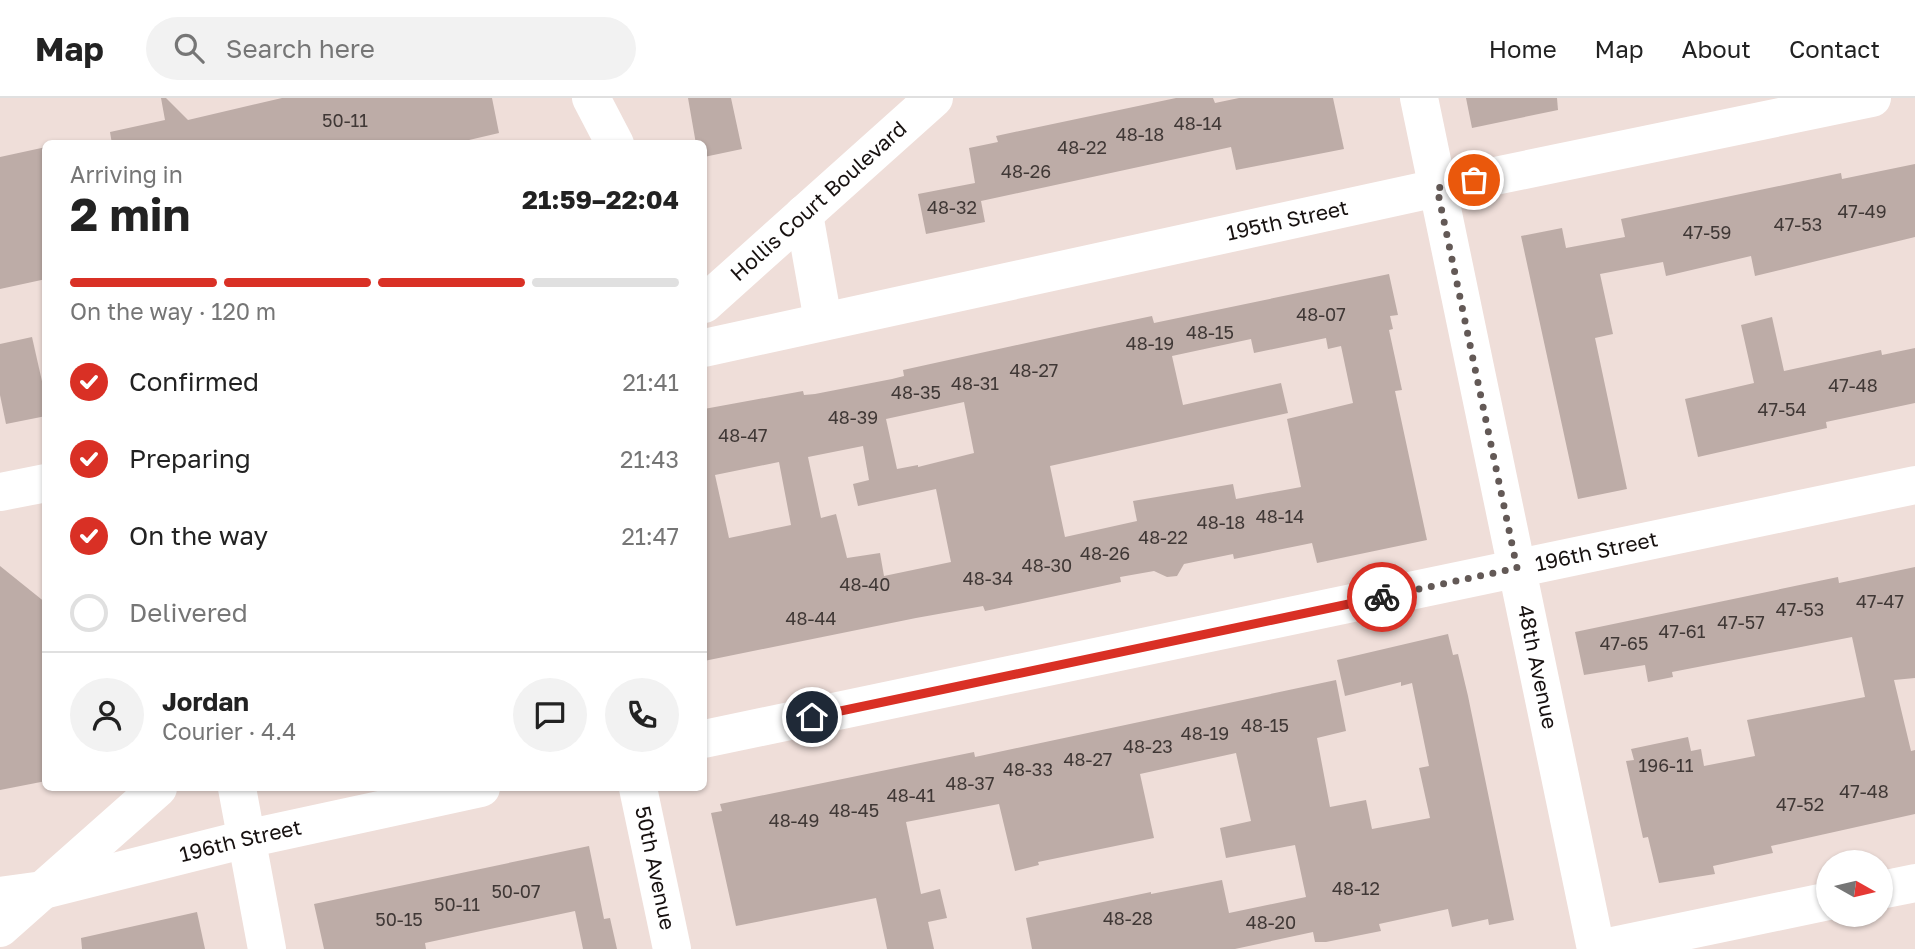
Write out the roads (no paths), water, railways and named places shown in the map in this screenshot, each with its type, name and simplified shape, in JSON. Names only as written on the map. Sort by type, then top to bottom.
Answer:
[{"type":"street","points":[[591,98],[613,140]]},
{"type":"street","name":"Hollis Court Boulevard","points":[[707,300],[934,98]]},
{"type":"street","name":"48th Avenue","points":[[1419,98],[1597,949]]},
{"type":"street","name":"195th Street","points":[[707,347],[1437,188],[1872,98]]},
{"type":"street","points":[[804,214],[823,321]]},
{"type":"street","points":[[0,492],[42,484]]},
{"type":"street","name":"196th Street","points":[[707,738],[1915,485]]},
{"type":"street","points":[[0,928],[155,791]]},
{"type":"street","points":[[238,791],[267,949]]},
{"type":"street","name":"196th Street","points":[[0,896],[43,890],[246,839],[467,791]]},
{"type":"street","name":"50th Avenue","points":[[639,791],[672,949]]},
{"type":"street","points":[[1894,887],[1915,883]]},
{"type":"street","points":[[1597,949],[1816,904]]}]
